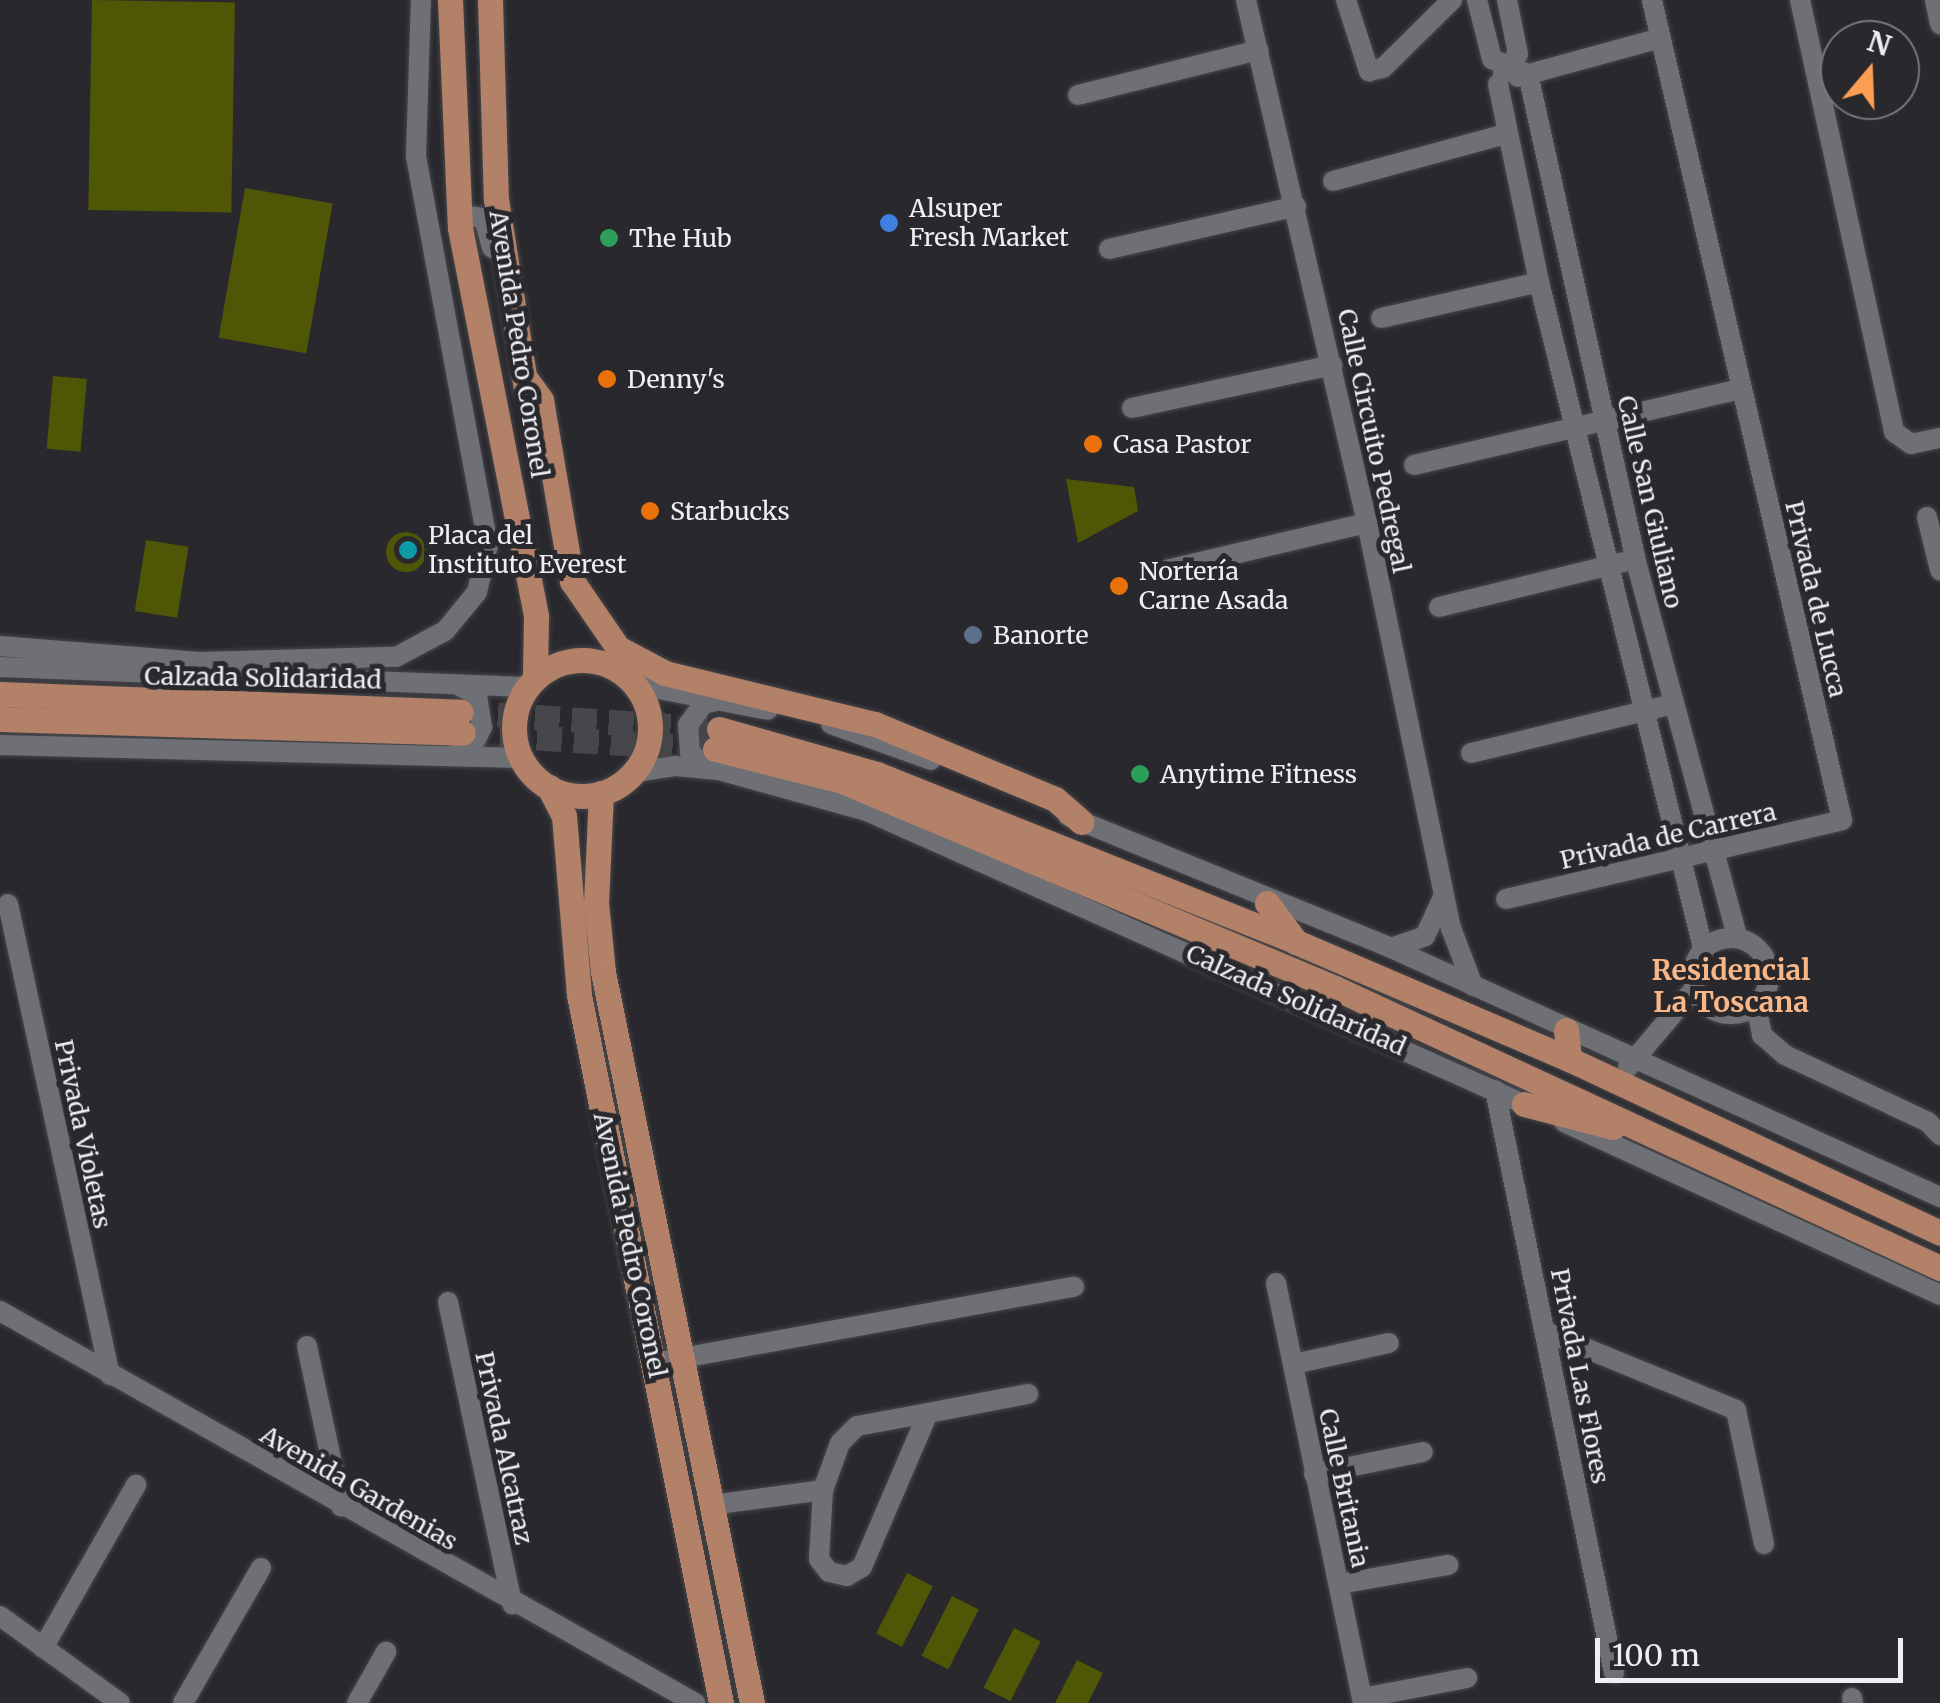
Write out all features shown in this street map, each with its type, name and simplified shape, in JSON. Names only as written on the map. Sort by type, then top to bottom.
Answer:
[{"type":"main road","name":"Avenida Pedro Coronel","points":[[450,0],[460,228],[536,617],[530,681]]},
{"type":"main road","name":"Avenida Pedro Coronel","points":[[490,0],[496,200],[561,584],[588,639],[624,676]]},
{"type":"main road","points":[[523,375],[540,400],[572,582],[618,648],[665,673],[890,730],[1054,799],[1081,822]]},
{"type":"main road","points":[[573,662],[624,676],[650,718],[644,756],[635,772],[601,794],[574,795],[549,787],[522,758],[516,717],[530,681],[573,662]]},
{"type":"main road","name":"Calzada Solidaridad","points":[[0,694],[462,723],[0,719]]},
{"type":"main road","name":"Calzada Solidaridad","points":[[714,749],[877,774],[1296,942],[1569,1059],[1940,1233]]},
{"type":"main road","name":"Calzada Solidaridad","points":[[714,749],[842,781],[1335,988],[1940,1268]]},
{"type":"main road","name":"Avenida Pedro Coronel","points":[[549,787],[564,816],[580,995],[667,1360],[711,1505],[752,1703]]},
{"type":"main road","name":"Avenida Pedro Coronel","points":[[601,794],[596,903],[603,972],[721,1703]]},
{"type":"main road","points":[[1267,903],[1296,942]]},
{"type":"main road","points":[[1566,1030],[1569,1059]]},
{"type":"main road","points":[[1524,1104],[1676,1143]]},
{"type":"street","points":[[0,646],[198,662],[396,657],[444,631],[477,592],[488,545],[416,156],[421,0]]},
{"type":"street","name":"Calle Circuito Pedregal","points":[[1246,0],[1367,523],[1444,895],[1473,986]]},
{"type":"street","points":[[1346,0],[1369,71],[1383,68],[1452,0]]},
{"type":"street","points":[[1478,0],[1492,59],[1503,74],[1506,134],[1703,948],[1693,967],[1694,988],[1636,1060],[1614,1080]]},
{"type":"street","points":[[1503,74],[1518,54],[1507,0]]},
{"type":"street","name":"Privada de Lucca","points":[[1652,0],[1842,820]]},
{"type":"street","points":[[1800,0],[1894,432],[1911,444],[1940,438]]},
{"type":"street","points":[[1935,0],[1940,24]]},
{"type":"street","points":[[1503,74],[1528,74],[1661,38]]},
{"type":"street","points":[[1078,95],[1258,50]]},
{"type":"street","name":"Calle San Giuliano","points":[[1528,74],[1635,558],[1737,938]]},
{"type":"street","points":[[1332,181],[1506,134]]},
{"type":"street","points":[[1109,249],[1296,206]]},
{"type":"street","points":[[460,228],[469,216],[488,224],[501,305],[514,318]]},
{"type":"street","points":[[1381,318],[1540,282]]},
{"type":"street","points":[[1132,408],[1332,365]]},
{"type":"street","points":[[1414,465],[1740,389]]},
{"type":"street","points":[[1926,517],[1939,560]]},
{"type":"street","points":[[1162,570],[1367,523]]},
{"type":"street","points":[[1440,607],[1635,558]]},
{"type":"street","name":"Calzada Solidaridad","points":[[0,667],[438,682],[530,681]]},
{"type":"street","points":[[624,676],[843,728],[1081,822],[1267,903],[1391,948],[1940,1197]]},
{"type":"street","points":[[438,682],[477,695],[482,716],[471,748],[442,757]]},
{"type":"street","points":[[714,749],[690,752],[688,725],[703,704],[718,700]]},
{"type":"street","points":[[1471,753],[1674,704]]},
{"type":"street","points":[[0,745],[522,758]]},
{"type":"street","name":"Calzada Solidaridad","points":[[635,772],[714,749],[776,782],[959,848],[1940,1295]]},
{"type":"street","name":"Privada de Carrera","points":[[1506,899],[1842,820]]},
{"type":"street","points":[[1391,948],[1425,936],[1444,895]]},
{"type":"street","name":"Privada Violetas","points":[[8,904],[110,1375]]},
{"type":"street","points":[[1694,988],[1720,1014],[1756,1006],[1768,988],[1769,966],[1757,947],[1737,938],[1703,948]]},
{"type":"street","points":[[1756,1006],[1762,1035],[1785,1054],[1928,1122],[1940,1135]]},
{"type":"street","name":"Privada Las Flores","points":[[1495,1090],[1614,1673]]},
{"type":"street","name":"Calle Britania","points":[[1276,1282],[1362,1701]]},
{"type":"street","points":[[667,1360],[1074,1287]]},
{"type":"street","name":"Privada Alcatraz","points":[[448,1302],[512,1604]]},
{"type":"street","name":"Avenida Gardenias","points":[[0,1312],[512,1604],[695,1703]]},
{"type":"street","points":[[1546,1332],[1736,1410],[1764,1544]]},
{"type":"street","points":[[1294,1364],[1389,1343]]},
{"type":"street","points":[[307,1346],[341,1506]]},
{"type":"street","points":[[928,1413],[862,1567],[847,1576],[829,1572],[819,1559],[823,1490],[840,1442],[857,1426],[1028,1394]]},
{"type":"street","points":[[1314,1474],[1423,1452]]},
{"type":"street","points":[[43,1648],[136,1485]]},
{"type":"street","points":[[711,1505],[823,1490]]},
{"type":"street","points":[[1339,1584],[1448,1566]]},
{"type":"street","points":[[183,1703],[261,1568]]},
{"type":"street","points":[[0,1616],[120,1703]]},
{"type":"street","points":[[357,1703],[386,1652]]},
{"type":"street","points":[[1362,1701],[1467,1678]]},
{"type":"green space","points":[[92,0],[235,2],[231,212],[88,210]]},
{"type":"green space","points":[[245,188],[333,203],[306,353],[219,338]]},
{"type":"green space","points":[[53,376],[87,379],[81,452],[47,449]]},
{"type":"green space","points":[[1066,479],[1134,487],[1138,511],[1078,543]]},
{"type":"green space","points":[[406,532],[420,538],[426,552],[420,566],[406,572],[392,566],[386,552],[392,538]]},
{"type":"green space","points":[[146,540],[188,547],[177,618],[135,611]]},
{"type":"green space","points":[[907,1573],[933,1586],[902,1647],[876,1634]]},
{"type":"green space","points":[[952,1596],[979,1610],[948,1669],[922,1656]]},
{"type":"green space","points":[[1014,1628],[1041,1642],[1010,1701],[984,1688]]},
{"type":"green space","points":[[1077,1660],[1103,1673],[1088,1703],[1055,1703]]},
{"type":"tunnel","points":[[461,712],[719,729]]},
{"type":"tunnel","points":[[463,733],[715,749]]},
{"type":"place","name":"Alsuper Fresh Market","points":[[889,223]]},
{"type":"place","name":"The Hub","points":[[609,238]]},
{"type":"place","name":"Denny's","points":[[607,379]]},
{"type":"place","name":"Casa Pastor","points":[[1093,444]]},
{"type":"place","name":"Starbucks","points":[[650,511]]},
{"type":"place","name":"Placa del Instituto Everest","points":[[408,550]]},
{"type":"place","name":"Nortería Carne Asada","points":[[1119,586]]},
{"type":"place","name":"Banorte","points":[[973,635]]},
{"type":"place","name":"Anytime Fitness","points":[[1140,774]]},
{"type":"district","name":"Residencial La Toscana","points":[[1731,986]]}]
